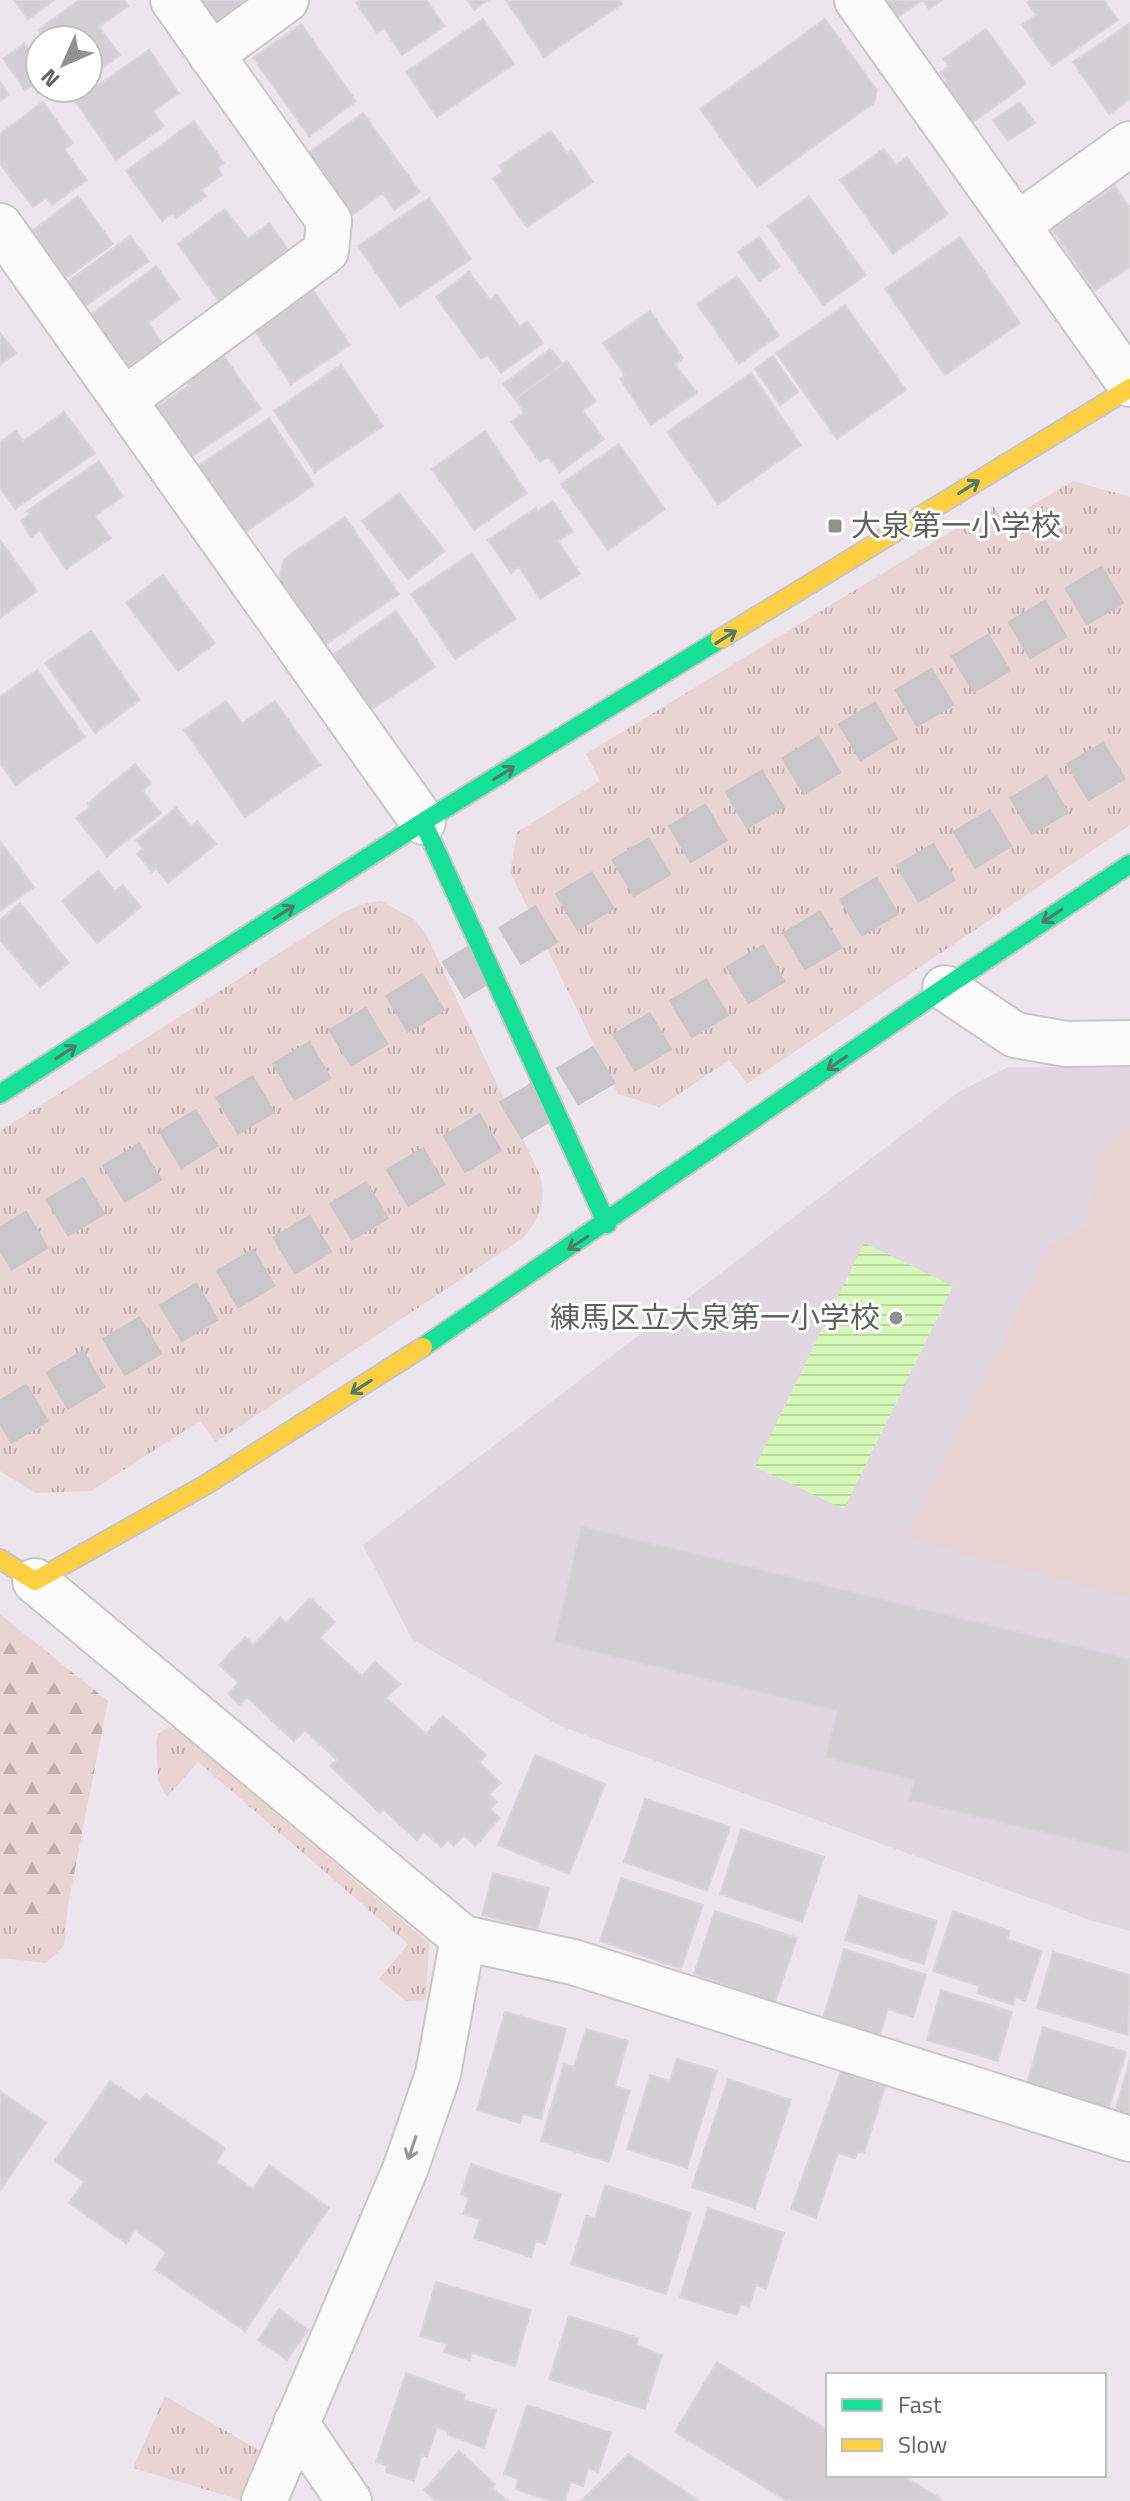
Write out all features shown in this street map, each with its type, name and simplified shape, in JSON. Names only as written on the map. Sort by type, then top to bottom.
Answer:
[{"type":"street","points":[[124,400],[326,251],[329,221],[173,0]]},
{"type":"street","points":[[211,55],[286,0]]},
{"type":"street","points":[[0,1094],[423,822],[1130,386],[857,0]]},
{"type":"street","points":[[1017,225],[1130,144]]},
{"type":"street","points":[[0,226],[423,822],[607,1224]]},
{"type":"street","points":[[18,1570],[108,1543],[211,1483],[607,1224],[945,988],[1130,864]]},
{"type":"street","points":[[945,988],[1015,1035],[1066,1044],[1130,1043]]},
{"type":"street","points":[[18,1570],[463,1938],[573,1962],[1130,2139]]},
{"type":"street","points":[[264,2501],[406,2167],[438,2074],[463,1938]]},
{"type":"street","points":[[296,2423],[349,2501]]},
{"type":"shaded area","name":"練馬区立大泉第一小学校","points":[[1008,1067],[1130,1067],[1130,1931],[1090,1920],[560,1726],[412,1639],[363,1545],[960,1091]]},
{"type":"shaded area","points":[[864,1243],[953,1286],[844,1509],[755,1467]]},
{"type":"green space","points":[[1073,481],[1130,497],[1130,825],[747,1084],[729,1060],[660,1107],[618,1094],[510,872],[517,832],[600,781],[586,754],[993,506],[1004,522]]},
{"type":"green space","points":[[381,901],[414,919],[426,934],[539,1173],[542,1199],[534,1223],[523,1238],[216,1442],[200,1421],[91,1491],[35,1493],[0,1471],[0,1131],[344,912]]},
{"type":"green space","points":[[1130,1126],[1130,1598],[907,1538],[1048,1247],[1086,1227],[1098,1153]]},
{"type":"green space","points":[[0,1614],[108,1701],[68,1905],[45,1918],[0,1915]]},
{"type":"green space","points":[[169,1727],[178,1731],[429,1943],[426,2000],[406,2001],[379,1979],[408,1944],[198,1762],[167,1797],[158,1780],[156,1741],[158,1734]]},
{"type":"green space","points":[[68,1905],[64,1946],[46,1963],[0,1958],[0,1915],[45,1918]]},
{"type":"green space","points":[[165,2396],[264,2453],[241,2500],[133,2468]]},
{"type":"building","points":[[14,0],[54,0],[28,19]]},
{"type":"building","points":[[79,0],[124,0],[128,6],[103,24],[46,24]]},
{"type":"building","points":[[199,0],[262,0],[220,31]]},
{"type":"building","points":[[360,0],[426,0],[445,26],[402,55],[384,28],[377,33],[356,3]]},
{"type":"building","points":[[467,0],[488,0],[474,10]]},
{"type":"building","points":[[506,0],[620,0],[622,4],[544,57]]},
{"type":"building","points":[[879,0],[923,0],[892,21]]},
{"type":"building","points":[[923,0],[942,0],[929,9]]},
{"type":"building","points":[[1031,0],[1104,0],[1118,20],[1052,66],[1022,25],[1036,15],[1027,3]]},
{"type":"building","points":[[483,19],[514,64],[437,117],[406,72]]},
{"type":"building","points":[[825,19],[877,90],[874,103],[757,187],[700,109]]},
{"type":"building","points":[[1130,23],[1130,99],[1109,114],[1073,62]]},
{"type":"building","points":[[301,24],[356,101],[309,136],[253,58]]},
{"type":"building","points":[[986,29],[1026,84],[970,124],[941,84],[947,81],[940,73],[949,66],[943,59]]},
{"type":"building","points":[[104,34],[120,55],[104,67]]},
{"type":"building","points":[[24,44],[24,89],[3,59]]},
{"type":"building","points":[[149,50],[179,93],[153,111],[164,126],[116,160],[77,104],[104,104],[104,81]]},
{"type":"building","points":[[0,82],[9,95],[0,101]]},
{"type":"building","points":[[1020,102],[1035,123],[1008,141],[993,120]]},
{"type":"building","points":[[44,104],[73,143],[64,149],[87,180],[52,205],[46,198],[33,207],[0,164],[0,134]]},
{"type":"building","points":[[363,113],[420,192],[394,210],[383,193],[349,217],[304,156]]},
{"type":"building","points":[[194,121],[224,163],[217,168],[222,175],[201,190],[206,196],[176,218],[173,213],[162,221],[126,171]]},
{"type":"building","points":[[551,131],[567,153],[571,150],[593,182],[527,227],[493,179],[503,171],[499,166]]},
{"type":"building","points":[[884,149],[896,165],[907,157],[948,214],[893,254],[840,180]]},
{"type":"building","points":[[1115,186],[1130,208],[1130,267],[1094,291],[1052,229]]},
{"type":"building","points":[[78,196],[113,244],[66,278],[32,231]]},
{"type":"building","points":[[809,196],[866,275],[823,305],[768,226]]},
{"type":"building","points":[[429,198],[471,259],[400,307],[358,246]]},
{"type":"building","points":[[225,209],[248,239],[269,223],[290,253],[221,304],[178,244]]},
{"type":"building","points":[[130,236],[149,261],[84,307],[66,283]]},
{"type":"building","points":[[759,237],[780,266],[759,281],[738,252]]},
{"type":"building","points":[[960,237],[1020,323],[945,375],[885,289]]},
{"type":"building","points":[[156,266],[180,299],[148,323],[164,345],[131,369],[90,315]]},
{"type":"building","points":[[469,272],[490,300],[497,295],[520,327],[527,321],[543,343],[501,373],[487,355],[481,359],[436,297]]},
{"type":"building","points":[[737,276],[779,335],[739,364],[697,304]]},
{"type":"building","points":[[311,287],[350,345],[291,384],[252,327]]},
{"type":"building","points":[[845,305],[906,390],[837,439],[776,353]]},
{"type":"building","points":[[650,311],[683,358],[675,364],[697,393],[651,425],[620,379],[625,375],[603,343]]},
{"type":"building","points":[[0,333],[16,353],[0,365]]},
{"type":"building","points":[[550,349],[563,364],[515,399],[503,384]]},
{"type":"building","points":[[221,352],[261,409],[187,460],[152,410],[189,385],[182,377]]},
{"type":"building","points":[[773,356],[798,392],[780,405],[755,369]]},
{"type":"building","points":[[567,361],[596,401],[583,411],[604,439],[560,472],[548,457],[540,462],[511,422],[524,413],[515,399]]},
{"type":"building","points":[[341,365],[383,426],[315,472],[274,411]]},
{"type":"building","points":[[751,373],[801,445],[718,504],[667,432]]},
{"type":"building","points":[[64,412],[95,453],[15,509],[0,488],[0,442],[16,431],[23,441]]},
{"type":"building","points":[[269,418],[314,485],[241,535],[195,468]]},
{"type":"building","points":[[485,431],[527,493],[474,530],[432,469]]},
{"type":"building","points":[[619,444],[665,509],[608,550],[561,484]]},
{"type":"building","points":[[99,461],[123,496],[95,516],[111,538],[66,569],[40,530],[31,537],[21,521],[30,514],[27,511]]},
{"type":"building","points":[[399,493],[445,551],[408,579],[362,521]]},
{"type":"building","points":[[553,501],[573,532],[558,541],[580,574],[540,599],[519,567],[511,573],[488,540],[536,508],[538,511]]},
{"type":"building","points":[[345,517],[399,594],[322,647],[278,583],[284,559]]},
{"type":"building","points":[[0,540],[37,591],[0,618]]},
{"type":"building","points":[[472,553],[516,619],[455,659],[411,594]]},
{"type":"building","points":[[163,575],[215,643],[178,671],[126,603]]},
{"type":"building","points":[[396,611],[435,667],[365,714],[327,659]]},
{"type":"building","points":[[91,631],[140,700],[95,733],[45,663]]},
{"type":"building","points":[[37,670],[85,737],[16,785],[0,763],[0,697]]},
{"type":"building","points":[[226,701],[242,723],[275,701],[320,765],[245,817],[184,730]]},
{"type":"building","points":[[135,764],[151,783],[143,791],[161,813],[107,856],[76,818],[90,807],[88,803]]},
{"type":"building","points":[[176,808],[191,826],[197,821],[216,844],[168,883],[156,868],[152,872],[137,854],[143,849],[136,840]]},
{"type":"building","points":[[0,841],[34,887],[0,911]]},
{"type":"building","points":[[98,871],[115,891],[123,885],[141,907],[97,943],[62,901]]},
{"type":"building","points":[[20,903],[69,963],[40,987],[0,940],[0,920]]},
{"type":"building","points":[[581,1526],[1130,1659],[1130,1854],[909,1800],[914,1780],[825,1758],[837,1711],[554,1642]]},
{"type":"building","points":[[310,1598],[335,1622],[320,1638],[362,1676],[375,1662],[400,1684],[386,1698],[426,1734],[443,1716],[486,1755],[479,1762],[501,1783],[489,1794],[497,1802],[490,1809],[500,1818],[475,1846],[464,1835],[454,1846],[448,1840],[441,1847],[424,1832],[417,1840],[383,1809],[380,1813],[330,1766],[337,1760],[305,1730],[294,1741],[247,1697],[239,1705],[228,1693],[239,1683],[219,1665],[245,1637],[253,1645],[280,1617],[286,1624]]},
{"type":"building","points":[[535,1755],[605,1784],[569,1874],[498,1845]]},
{"type":"building","points":[[645,1799],[730,1827],[707,1891],[624,1862]]},
{"type":"building","points":[[741,1829],[824,1857],[802,1922],[720,1894]]},
{"type":"building","points":[[493,1873],[549,1888],[537,1930],[482,1915]]},
{"type":"building","points":[[621,1878],[703,1905],[681,1969],[600,1941]]},
{"type":"building","points":[[859,1896],[937,1921],[924,1964],[845,1940]]},
{"type":"building","points":[[715,1911],[797,1938],[775,2002],[694,1974]]},
{"type":"building","points":[[953,1911],[1010,1931],[1007,1939],[1042,1951],[1025,2001],[1016,1997],[1013,2005],[977,1993],[980,1986],[933,1971]]},
{"type":"building","points":[[844,1949],[926,1975],[913,2017],[888,2009],[879,2037],[823,2018]]},
{"type":"building","points":[[1053,1952],[1130,1975],[1128,2035],[1037,2008]]},
{"type":"building","points":[[941,1990],[1012,2012],[998,2061],[927,2040]]},
{"type":"building","points":[[505,2012],[566,2029],[541,2119],[523,2114],[520,2123],[477,2110]]},
{"type":"building","points":[[1043,2027],[1126,2052],[1108,2111],[1026,2086]]},
{"type":"building","points":[[586,2029],[628,2041],[615,2086],[630,2091],[609,2162],[541,2141],[564,2064],[574,2067]]},
{"type":"building","points":[[677,2059],[717,2071],[687,2168],[627,2149],[650,2075],[670,2081]]},
{"type":"building","points":[[1130,2060],[1130,2117],[1115,2112]]},
{"type":"building","points":[[841,2071],[885,2087],[864,2153],[858,2152],[855,2158],[838,2153],[816,2218],[791,2209]]},
{"type":"building","points":[[728,2079],[791,2100],[755,2208],[692,2187]]},
{"type":"building","points":[[110,2081],[140,2101],[146,2094],[225,2148],[216,2162],[253,2189],[269,2165],[329,2208],[245,2331],[155,2269],[166,2252],[135,2230],[126,2243],[69,2203],[84,2182],[55,2161]]},
{"type":"building","points":[[0,2091],[46,2123],[0,2191]]},
{"type":"building","points":[[471,2164],[561,2194],[545,2244],[536,2241],[531,2257],[474,2238],[480,2219],[463,2214],[469,2198],[461,2194]]},
{"type":"building","points":[[605,2185],[691,2213],[666,2294],[571,2264],[586,2216],[595,2218]]},
{"type":"building","points":[[708,2208],[784,2233],[766,2289],[756,2285],[749,2307],[741,2304],[737,2315],[680,2297]]},
{"type":"building","points":[[436,2282],[531,2310],[515,2366],[472,2353],[470,2360],[444,2352],[447,2344],[420,2336]]},
{"type":"building","points":[[279,2309],[308,2330],[287,2360],[258,2340]]},
{"type":"building","points":[[569,2316],[638,2338],[636,2345],[662,2355],[645,2409],[549,2379]]},
{"type":"building","points":[[717,2362],[826,2429],[826,2477],[905,2477],[941,2499],[787,2501],[675,2432]]},
{"type":"building","points":[[406,2373],[465,2394],[464,2400],[496,2410],[484,2448],[448,2435],[449,2432],[437,2427],[427,2457],[422,2455],[414,2481],[386,2472],[387,2465],[376,2462]]},
{"type":"building","points":[[527,2405],[611,2433],[598,2472],[588,2468],[583,2486],[571,2482],[565,2501],[550,2501],[516,2489],[518,2479],[504,2474]]},
{"type":"building","points":[[459,2451],[495,2484],[492,2488],[508,2501],[436,2501],[424,2490]]},
{"type":"building","points":[[628,2454],[698,2500],[581,2501]]},
{"type":"tunnel","points":[[0,1252],[1130,574]]},
{"type":"tunnel","points":[[0,1425],[1130,751]]},
{"type":"traffic: fast","points":[[0,1094],[423,822],[720,639]]},
{"type":"traffic: fast","points":[[423,822],[607,1224]]},
{"type":"traffic: fast","points":[[423,1347],[944,988],[1130,864]]},
{"type":"traffic: slow","points":[[720,639],[1130,388]]},
{"type":"traffic: slow","points":[[0,1559],[35,1581],[207,1484],[423,1347]]},
{"type":"place","name":"大泉第一小学校","points":[[835,526]]},
{"type":"place","name":"練馬区立大泉第一小学校","points":[[896,1318]]}]
